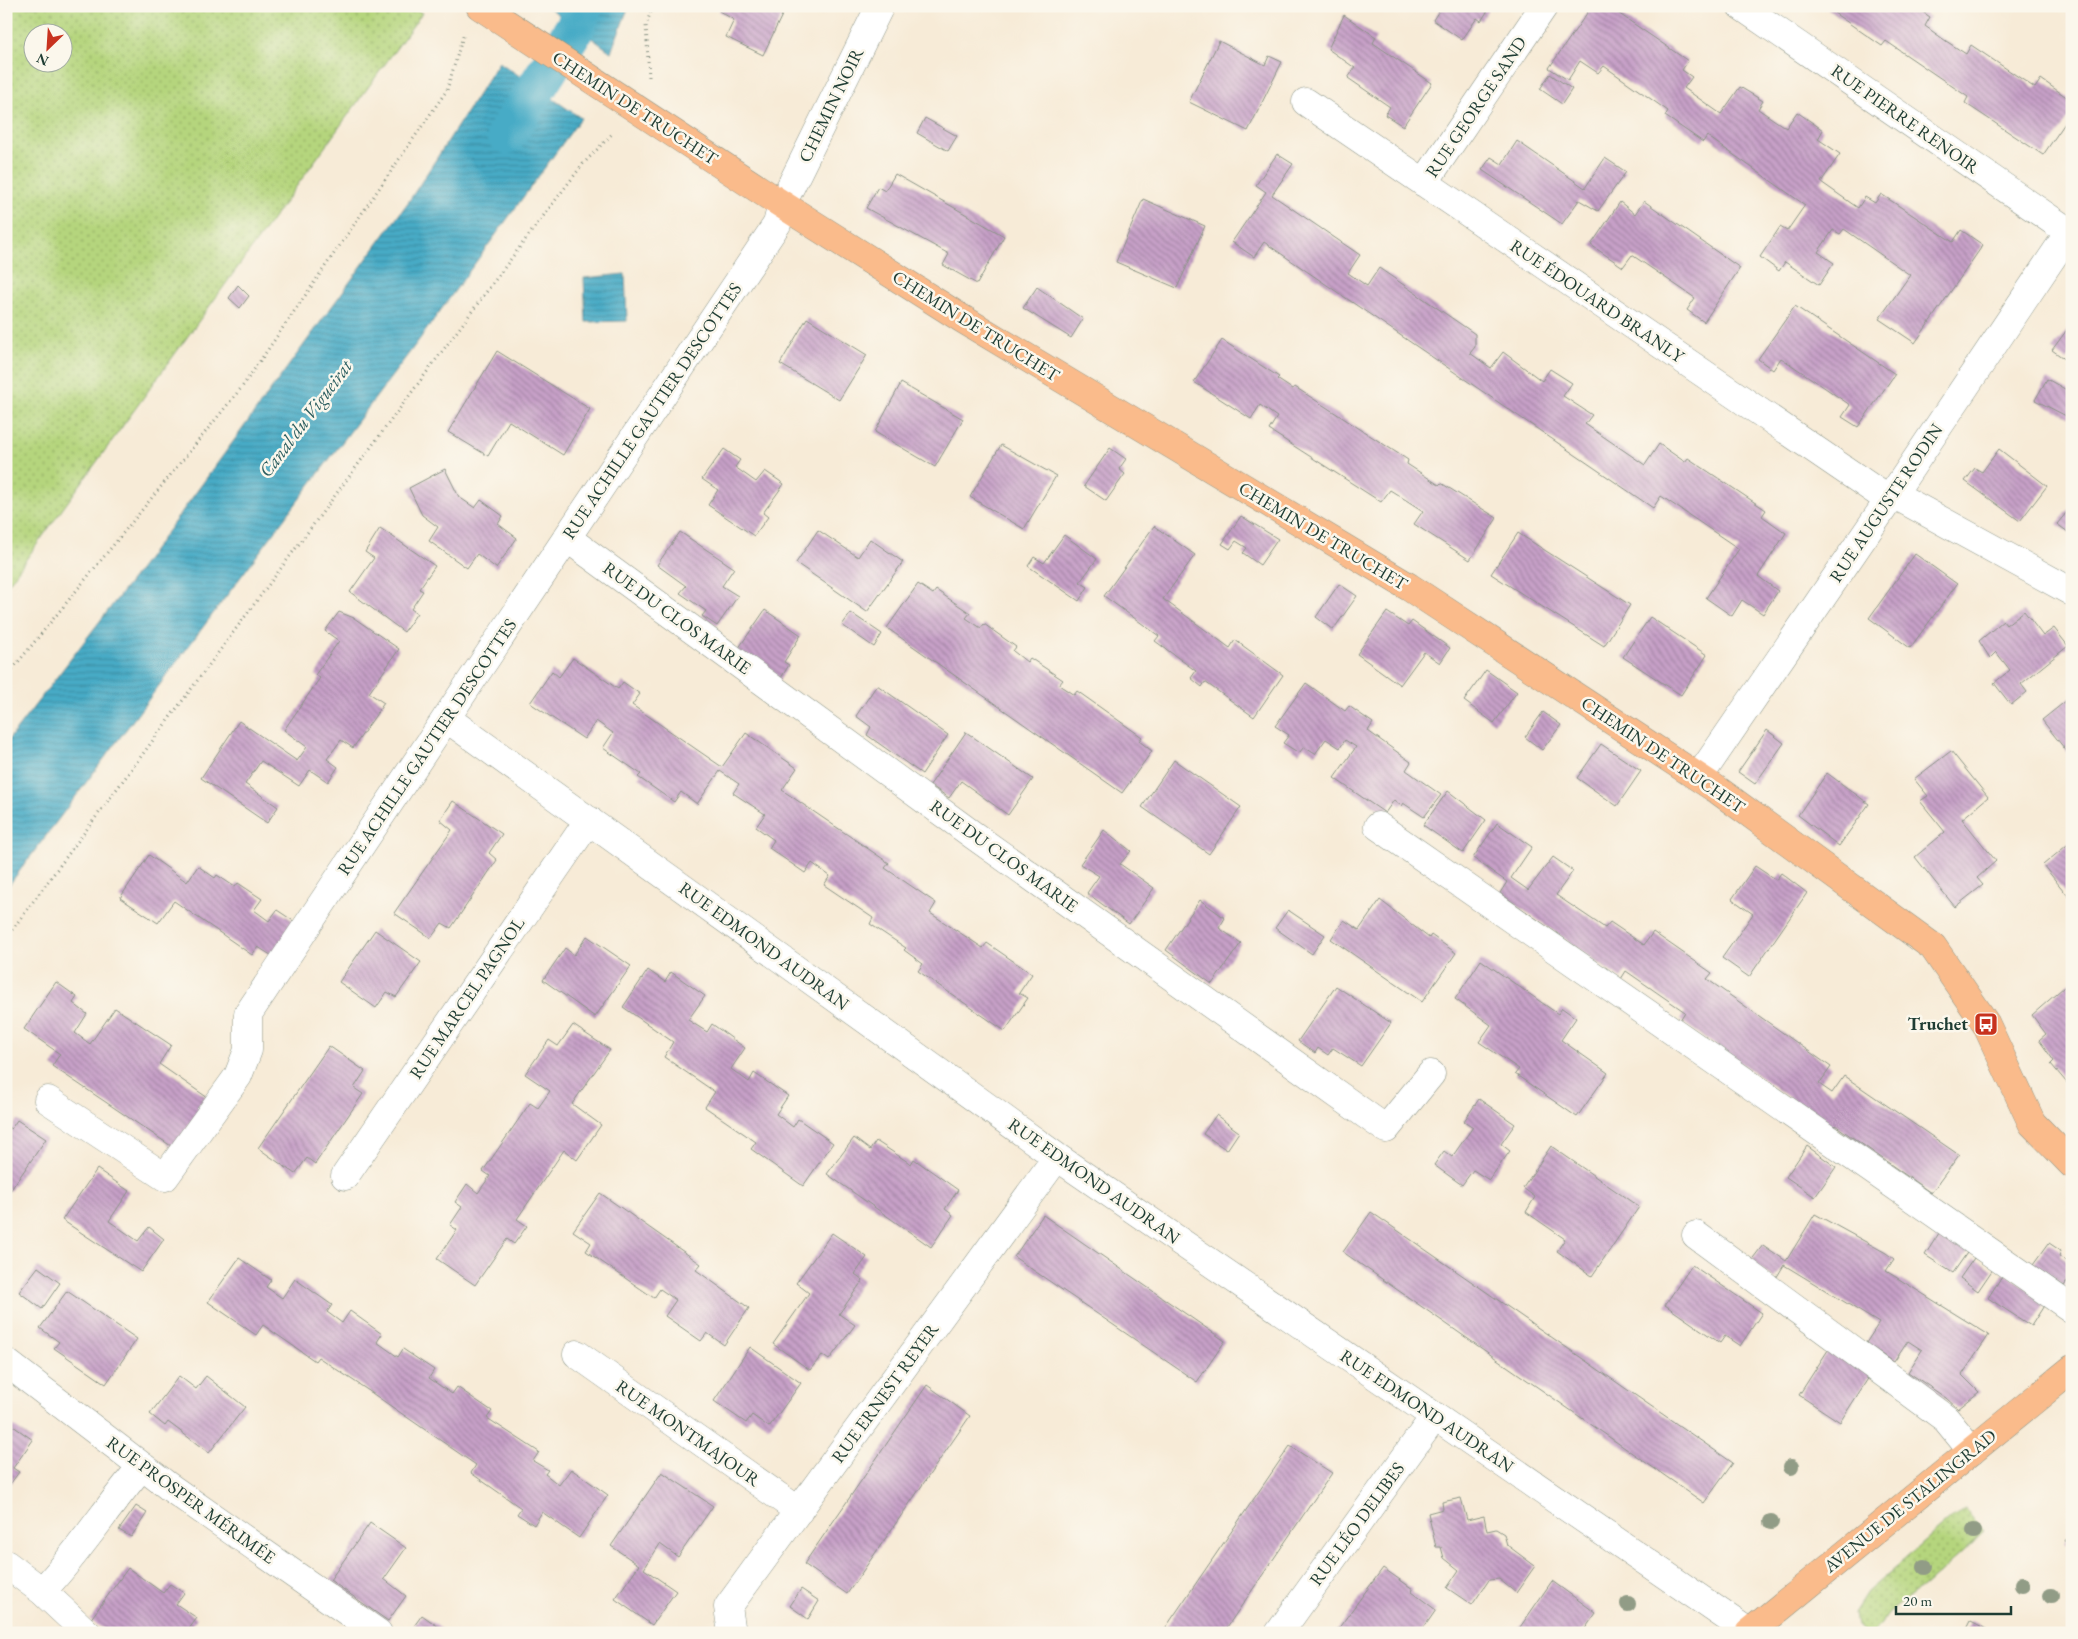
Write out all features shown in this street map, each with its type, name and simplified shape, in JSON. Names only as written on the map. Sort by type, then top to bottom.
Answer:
[{"type":"main road","name":"CHEMIN DE TRUCHET","points":[[483,8],[960,318],[1409,587],[1699,777],[1933,947],[1986,1024],[2032,1123],[2072,1164]]},
{"type":"main road","name":"AVENUE DE STALINGRAD","points":[[1749,1633],[2072,1369]]},
{"type":"street","name":"CHEMIN NOIR","points":[[782,204],[880,6]]},
{"type":"street","name":"RUE GEORGE SAND","points":[[1424,183],[1544,6]]},
{"type":"street","name":"RUE PIERRE RENOIR","points":[[1741,6],[2070,230]]},
{"type":"street","name":"RUE ÉDOUARD BRANLY","points":[[1306,102],[1891,497],[2072,592]]},
{"type":"street","name":"RUE ACHILLE GAUTIER DESCOTTES","points":[[48,1100],[165,1177],[238,1076],[248,1050],[248,1014],[777,224],[782,204]]},
{"type":"street","name":"RUE AUGUSTE RODIN","points":[[1699,777],[1891,497],[2070,230]]},
{"type":"street","name":"RUE DU CLOS MARIE","points":[[567,538],[973,835],[1386,1130],[1431,1074]]},
{"type":"street","name":"RUE EDMOND AUDRAN","points":[[446,718],[1057,1157],[1749,1633]]},
{"type":"street","name":"RUE MARCEL PAGNOL","points":[[346,1176],[589,820]]},
{"type":"street","points":[[1378,826],[2072,1309]]},
{"type":"street","name":"RUE ERNEST REYER","points":[[732,1633],[728,1607],[1057,1157]]},
{"type":"street","points":[[1696,1235],[1946,1419],[1972,1451]]},
{"type":"street","name":"RUE MONTMAJOUR","points":[[577,1354],[798,1511]]},
{"type":"street","name":"RUE PROSPER MÉRIMÉE","points":[[6,1362],[142,1466],[378,1633]]},
{"type":"street","name":"RUE LÉO DELIBES","points":[[1279,1633],[1435,1416]]},
{"type":"street","points":[[42,1591],[64,1568],[108,1505],[142,1466]]},
{"type":"street","points":[[6,1564],[42,1591],[87,1633]]},
{"type":"path","points":[[6,938],[525,240],[583,164],[615,131],[650,86],[645,44],[646,25],[653,6]]},
{"type":"path","points":[[6,677],[242,387],[447,90],[464,31]]},
{"type":"green space","points":[[6,6],[409,6],[422,13],[6,587]]},
{"type":"green space","points":[[1964,1508],[1984,1532],[1922,1588],[1888,1613],[1873,1633],[1862,1633],[1856,1627],[1854,1612],[1867,1592]]},
{"type":"water","points":[[547,6],[629,6],[611,52]]},
{"type":"water","points":[[499,62],[581,118],[419,340],[6,889],[6,743],[140,569],[409,201]]},
{"type":"water","points":[[625,274],[627,321],[586,322],[584,278]]},
{"type":"building","points":[[721,6],[775,6],[784,11],[763,55],[726,37],[734,20],[719,11]]},
{"type":"building","points":[[1442,6],[1491,6],[1481,21],[1477,18],[1462,40],[1433,20]]},
{"type":"building","points":[[1592,6],[1622,6],[1618,13],[1688,61],[1682,70],[1692,77],[1684,88],[1721,114],[1740,87],[1763,101],[1758,109],[1786,128],[1797,112],[1823,130],[1818,139],[1840,154],[1821,182],[1858,208],[1865,197],[1875,203],[1881,194],[1953,242],[1961,230],[1983,245],[1915,343],[1879,319],[1910,275],[1844,229],[1840,234],[1833,230],[1818,252],[1834,263],[1819,285],[1785,262],[1779,271],[1760,257],[1780,227],[1787,231],[1805,205],[1707,136],[1703,142],[1665,116],[1668,111],[1604,66],[1598,73],[1580,61],[1568,80],[1549,68]]},
{"type":"building","points":[[1824,6],[1914,6],[1930,17],[1925,26],[1946,41],[1966,54],[1971,45],[2035,88],[2041,79],[2072,101],[2072,113],[2043,155],[1965,103],[1968,97],[1886,41],[1882,46]]},
{"type":"building","points":[[1344,15],[1376,37],[1373,43],[1432,83],[1403,126],[1385,115],[1390,107],[1348,78],[1355,68],[1328,49]]},
{"type":"building","points":[[1219,41],[1265,65],[1269,56],[1282,62],[1248,131],[1189,102]]},
{"type":"building","points":[[1550,74],[1572,89],[1562,104],[1540,89]]},
{"type":"building","points":[[925,118],[957,136],[948,151],[917,133]]},
{"type":"building","points":[[1517,141],[1585,188],[1605,158],[1626,172],[1598,211],[1579,200],[1562,224],[1482,170],[1491,157],[1502,164]]},
{"type":"building","points":[[1277,154],[1293,164],[1272,195],[1360,255],[1348,273],[1367,286],[1379,268],[1475,334],[1475,347],[1470,353],[1491,368],[1503,352],[1542,381],[1550,369],[1572,383],[1563,396],[1592,415],[1585,424],[1645,465],[1659,444],[1685,462],[1688,458],[1766,510],[1762,516],[1786,533],[1758,576],[1778,591],[1763,614],[1742,600],[1732,616],[1706,598],[1739,549],[1661,496],[1653,508],[1264,242],[1254,257],[1232,242],[1266,192],[1256,185]]},
{"type":"building","points":[[895,174],[1004,236],[977,284],[943,265],[949,254],[866,208],[878,187],[885,191]]},
{"type":"building","points":[[1143,199],[1205,226],[1177,288],[1116,262]]},
{"type":"building","points":[[1644,201],[1740,268],[1704,322],[1687,310],[1695,298],[1632,255],[1623,267],[1591,245],[1620,202],[1635,214]]},
{"type":"building","points":[[238,285],[249,296],[240,308],[229,298]]},
{"type":"building","points":[[1037,287],[1083,319],[1071,338],[1023,308]]},
{"type":"building","points":[[1795,306],[1895,374],[1858,427],[1842,417],[1850,405],[1815,381],[1781,358],[1773,370],[1758,359]]},
{"type":"building","points":[[807,318],[867,355],[839,400],[780,364]]},
{"type":"building","points":[[2072,323],[2072,352],[2066,360],[2052,350]]},
{"type":"building","points":[[1222,340],[1279,377],[1277,379],[1292,389],[1295,387],[1408,460],[1407,464],[1439,485],[1441,483],[1497,518],[1470,560],[1414,524],[1423,511],[1406,500],[1390,490],[1381,502],[1269,430],[1277,417],[1260,405],[1251,419],[1194,382]]},
{"type":"building","points":[[497,351],[590,409],[563,455],[509,421],[488,456],[448,432]]},
{"type":"building","points":[[2047,379],[2072,393],[2072,419],[2035,400]]},
{"type":"building","points":[[901,383],[963,419],[935,467],[875,432]]},
{"type":"building","points":[[1001,445],[1056,476],[1024,529],[970,497]]},
{"type":"building","points":[[1110,448],[1126,459],[1119,469],[1125,474],[1106,501],[1084,486]]},
{"type":"building","points":[[724,449],[740,460],[735,467],[756,482],[765,471],[784,484],[763,513],[768,517],[754,536],[708,505],[718,490],[702,479]]},
{"type":"building","points":[[1999,449],[2047,486],[2020,521],[1965,481],[1975,468],[1982,472]]},
{"type":"building","points":[[445,469],[459,497],[475,508],[481,500],[503,516],[498,524],[517,538],[496,568],[477,554],[467,568],[429,541],[438,527],[422,515],[409,488]]},
{"type":"building","points":[[2072,506],[2072,535],[2057,524]]},
{"type":"building","points":[[1241,516],[1278,539],[1260,565],[1243,553],[1247,548],[1236,541],[1230,549],[1222,544]]},
{"type":"building","points":[[1154,526],[1195,555],[1163,599],[1230,648],[1235,640],[1283,675],[1254,717],[1205,682],[1202,687],[1191,678],[1196,671],[1155,641],[1159,636],[1104,596]]},
{"type":"building","points":[[380,528],[435,566],[419,589],[423,591],[411,609],[417,613],[404,632],[350,592],[374,558],[365,552]]},
{"type":"building","points":[[818,530],[858,557],[870,539],[903,562],[867,612],[796,563]]},
{"type":"building","points":[[680,532],[734,568],[722,586],[738,596],[717,626],[702,616],[706,611],[680,593],[686,586],[657,565]]},
{"type":"building","points":[[1518,533],[1630,605],[1604,646],[1491,574]]},
{"type":"building","points":[[1064,535],[1097,559],[1080,582],[1088,587],[1079,601],[1028,566],[1034,557],[1044,563]]},
{"type":"building","points":[[1915,554],[1957,584],[1910,648],[1869,618]]},
{"type":"building","points":[[918,584],[933,594],[936,590],[970,613],[966,618],[981,628],[984,624],[1016,647],[1013,651],[1027,662],[1030,658],[1063,680],[1059,685],[1074,695],[1077,691],[1142,737],[1139,741],[1152,751],[1122,793],[887,628]]},
{"type":"building","points":[[1339,584],[1357,596],[1333,630],[1316,617]]},
{"type":"building","points":[[765,610],[801,635],[784,662],[789,665],[779,681],[736,652]]},
{"type":"building","points":[[2024,611],[2043,636],[2054,628],[2068,646],[2021,684],[2027,692],[2011,705],[1994,683],[2010,670],[1996,652],[1990,658],[1979,641],[2003,621],[2006,625]]},
{"type":"building","points":[[339,612],[354,618],[399,649],[369,693],[384,703],[353,748],[341,740],[327,759],[338,767],[328,782],[310,770],[299,786],[261,761],[245,784],[278,807],[267,823],[201,778],[239,721],[297,761],[307,747],[284,730],[320,678],[315,675],[339,641],[325,631]]},
{"type":"building","points":[[1387,612],[1408,626],[1412,621],[1450,648],[1440,663],[1424,652],[1400,685],[1357,654]]},
{"type":"building","points":[[851,613],[882,634],[874,647],[842,625]]},
{"type":"building","points":[[1650,617],[1707,655],[1681,695],[1623,657]]},
{"type":"building","points":[[573,658],[618,689],[623,682],[640,694],[632,705],[722,767],[746,733],[797,768],[782,790],[889,863],[885,868],[936,903],[930,913],[983,948],[987,943],[1032,974],[1019,993],[1028,998],[1005,1031],[918,971],[923,964],[904,950],[906,948],[870,924],[873,918],[824,885],[830,876],[812,863],[805,873],[769,848],[774,840],[756,827],[765,814],[733,793],[739,784],[720,771],[697,804],[681,792],[674,802],[638,777],[641,774],[603,748],[613,733],[596,721],[584,739],[530,703],[552,671],[559,677]]},
{"type":"building","points":[[1486,670],[1517,692],[1494,723],[1464,701]]},
{"type":"building","points":[[1306,683],[1345,711],[1349,706],[1373,723],[1368,731],[1411,762],[1406,770],[1441,795],[1424,817],[1403,803],[1401,806],[1394,800],[1385,813],[1334,778],[1356,747],[1345,740],[1340,748],[1326,739],[1315,754],[1304,747],[1299,753],[1283,743],[1289,735],[1275,726]]},
{"type":"building","points":[[877,685],[948,735],[922,774],[867,735],[871,727],[856,716]]},
{"type":"building","points":[[2072,696],[2072,758],[2042,720]]},
{"type":"building","points":[[1543,712],[1561,725],[1542,750],[1525,737]]},
{"type":"building","points":[[1767,730],[1784,743],[1755,784],[1738,772]]},
{"type":"building","points":[[966,732],[1033,779],[1008,815],[961,781],[949,798],[930,785]]},
{"type":"building","points":[[1601,744],[1641,771],[1617,806],[1577,778]]},
{"type":"building","points":[[1951,751],[1988,797],[1962,819],[1996,861],[1977,878],[1983,885],[1955,907],[1915,857],[1945,832],[1920,801],[1928,796],[1914,779]]},
{"type":"building","points":[[1174,760],[1241,807],[1209,854],[1142,807]]},
{"type":"building","points":[[1827,773],[1869,804],[1839,846],[1798,815]]},
{"type":"building","points":[[1448,791],[1486,820],[1463,853],[1423,825]]},
{"type":"building","points":[[453,801],[502,834],[489,853],[497,860],[451,928],[442,923],[431,938],[394,913],[452,830],[440,820]]},
{"type":"building","points":[[1497,823],[1532,847],[1511,878],[1528,890],[1553,857],[1573,871],[1556,895],[1605,928],[1610,922],[1644,945],[1653,932],[1712,973],[1707,979],[1831,1067],[1819,1084],[1832,1093],[1844,1076],[1959,1155],[1931,1193],[1835,1125],[1832,1128],[1680,1020],[1685,1012],[1626,971],[1621,979],[1500,893],[1507,882],[1473,858]]},
{"type":"building","points":[[1104,830],[1131,851],[1120,864],[1154,888],[1129,924],[1087,893],[1099,876],[1080,864]]},
{"type":"building","points":[[2072,841],[2072,901],[2043,865]]},
{"type":"building","points":[[149,855],[187,882],[198,866],[215,878],[217,875],[235,887],[238,883],[262,899],[254,910],[269,921],[277,910],[298,924],[274,957],[258,947],[252,955],[174,901],[158,923],[120,898]]},
{"type":"building","points":[[1755,866],[1776,880],[1781,873],[1807,893],[1749,977],[1722,958],[1753,914],[1732,899]]},
{"type":"building","points":[[1200,900],[1225,918],[1219,928],[1241,943],[1212,984],[1166,950]]},
{"type":"building","points":[[1380,900],[1429,938],[1431,935],[1456,953],[1422,1002],[1331,939],[1344,920],[1359,930]]},
{"type":"building","points":[[1288,910],[1325,935],[1312,954],[1275,928]]},
{"type":"building","points":[[375,930],[421,962],[396,997],[387,992],[376,1008],[339,982]]},
{"type":"building","points":[[587,936],[631,966],[595,1017],[543,980],[565,948],[574,955]]},
{"type":"building","points":[[1481,960],[1558,1014],[1562,1008],[1576,1018],[1561,1040],[1608,1073],[1577,1117],[1515,1074],[1519,1069],[1479,1042],[1491,1025],[1455,999]]},
{"type":"building","points":[[648,970],[665,982],[671,972],[705,996],[688,1020],[707,1032],[712,1024],[745,1048],[731,1069],[749,1082],[754,1073],[788,1096],[776,1114],[793,1127],[798,1119],[833,1143],[803,1186],[751,1149],[756,1142],[705,1107],[715,1092],[664,1057],[673,1042],[623,1007]]},
{"type":"building","points":[[2072,980],[2072,1089],[2051,1064],[2054,1061],[2039,1040],[2046,1034],[2032,1015]]},
{"type":"building","points":[[56,982],[77,997],[73,1003],[87,1014],[75,1033],[90,1044],[115,1008],[171,1045],[159,1064],[208,1098],[174,1148],[52,1066],[60,1054],[24,1029]]},
{"type":"building","points":[[1336,986],[1391,1023],[1361,1066],[1333,1048],[1328,1055],[1318,1048],[1315,1053],[1298,1041]]},
{"type":"building","points":[[573,1025],[610,1050],[572,1104],[601,1125],[577,1160],[564,1150],[517,1219],[527,1226],[514,1244],[507,1239],[475,1285],[437,1259],[457,1230],[450,1225],[462,1207],[455,1202],[467,1184],[478,1193],[490,1176],[483,1171],[530,1103],[538,1108],[550,1091],[525,1074],[549,1040],[558,1046]]},
{"type":"building","points":[[329,1046],[365,1071],[354,1088],[363,1094],[315,1164],[307,1158],[295,1174],[258,1148]]},
{"type":"building","points":[[1479,1099],[1515,1124],[1501,1144],[1510,1151],[1489,1180],[1473,1170],[1462,1185],[1434,1165],[1444,1151],[1452,1157],[1473,1127],[1464,1121]]},
{"type":"building","points":[[1216,1115],[1239,1132],[1227,1150],[1203,1134]]},
{"type":"building","points":[[17,1120],[46,1139],[10,1191],[6,1189],[6,1126],[11,1129]]},
{"type":"building","points":[[854,1138],[870,1150],[876,1141],[911,1164],[914,1159],[958,1190],[945,1209],[953,1215],[931,1247],[827,1174]]},
{"type":"building","points":[[1551,1146],[1639,1207],[1592,1276],[1557,1251],[1565,1239],[1526,1212],[1535,1197],[1523,1188]]},
{"type":"building","points":[[1807,1146],[1836,1167],[1815,1197],[1786,1177]]},
{"type":"building","points":[[97,1169],[129,1191],[109,1221],[138,1241],[149,1227],[164,1239],[141,1272],[62,1220]]},
{"type":"building","points":[[600,1193],[701,1264],[696,1270],[749,1308],[724,1345],[707,1333],[701,1341],[665,1316],[676,1300],[660,1289],[654,1298],[586,1251],[591,1243],[573,1231]]},
{"type":"building","points":[[1371,1212],[1733,1463],[1704,1503],[1343,1252]]},
{"type":"building","points":[[1815,1214],[1886,1253],[1894,1259],[1886,1271],[1989,1335],[1962,1375],[1979,1392],[1958,1409],[1946,1398],[1908,1372],[1922,1350],[1908,1341],[1894,1362],[1866,1343],[1879,1323],[1784,1265],[1775,1280],[1750,1262],[1763,1245],[1786,1261]]},
{"type":"building","points":[[1043,1215],[1225,1341],[1197,1382],[1014,1257]]},
{"type":"building","points":[[1941,1230],[1969,1250],[1953,1273],[1925,1255]]},
{"type":"building","points":[[832,1233],[867,1257],[855,1274],[863,1280],[839,1314],[855,1325],[829,1360],[822,1355],[810,1370],[773,1344],[809,1293],[796,1283]]},
{"type":"building","points":[[2049,1243],[2061,1251],[2059,1256],[2072,1265],[2072,1275],[2064,1286],[2033,1265]]},
{"type":"building","points":[[239,1258],[271,1280],[266,1287],[282,1298],[295,1279],[332,1305],[327,1312],[342,1323],[350,1311],[382,1334],[377,1342],[398,1357],[403,1349],[434,1370],[429,1378],[452,1394],[457,1387],[492,1411],[487,1418],[539,1452],[533,1461],[548,1470],[545,1474],[559,1485],[571,1469],[608,1495],[579,1538],[542,1512],[534,1525],[517,1514],[521,1508],[471,1473],[476,1465],[372,1393],[318,1357],[315,1361],[263,1325],[256,1335],[208,1302]]},
{"type":"building","points":[[1974,1258],[1993,1269],[1978,1291],[1960,1278]]},
{"type":"building","points":[[1692,1265],[1762,1313],[1740,1346],[1725,1336],[1720,1343],[1665,1305]]},
{"type":"building","points":[[38,1267],[60,1283],[42,1309],[19,1292]]},
{"type":"building","points":[[2004,1273],[2047,1301],[2031,1326],[1988,1298]]},
{"type":"building","points":[[67,1291],[137,1339],[106,1384],[54,1348],[59,1342],[40,1328]]},
{"type":"building","points":[[750,1347],[801,1383],[769,1427],[752,1415],[746,1423],[714,1401]]},
{"type":"building","points":[[1830,1347],[1871,1374],[1840,1422],[1799,1395]]},
{"type":"building","points":[[179,1376],[196,1389],[206,1376],[245,1407],[209,1453],[168,1422],[165,1426],[150,1414]]},
{"type":"building","points":[[927,1385],[970,1416],[847,1594],[804,1564]]},
{"type":"building","points":[[6,1421],[33,1440],[13,1468],[19,1472],[11,1483],[6,1480]]},
{"type":"building","points":[[1290,1446],[1332,1473],[1223,1633],[1168,1633],[1164,1630]]},
{"type":"building","points":[[662,1472],[713,1506],[678,1557],[660,1544],[644,1569],[676,1591],[652,1625],[615,1599],[639,1565],[611,1546]]},
{"type":"building","points":[[1461,1498],[1467,1520],[1484,1516],[1487,1531],[1496,1529],[1504,1534],[1507,1545],[1535,1566],[1516,1593],[1499,1579],[1489,1580],[1472,1605],[1447,1588],[1459,1570],[1444,1558],[1441,1547],[1436,1547],[1428,1513],[1443,1509],[1442,1502]]},
{"type":"building","points":[[136,1506],[147,1513],[131,1537],[119,1530]]},
{"type":"building","points":[[370,1523],[406,1548],[384,1579],[406,1596],[388,1621],[330,1580]]},
{"type":"building","points":[[2072,1530],[2072,1545],[2065,1541]]},
{"type":"building","points":[[128,1568],[163,1593],[170,1584],[184,1593],[176,1604],[197,1618],[186,1633],[109,1633],[90,1620]]},
{"type":"building","points":[[1383,1568],[1413,1589],[1412,1592],[1436,1610],[1420,1633],[1335,1633]]},
{"type":"building","points":[[1552,1581],[1596,1613],[1582,1633],[1516,1633]]},
{"type":"building","points":[[801,1589],[819,1601],[808,1619],[790,1606]]},
{"type":"building","points":[[422,1615],[447,1633],[409,1633]]},
{"type":"building","points":[[1971,1621],[1994,1633],[1965,1633]]},
{"type":"waterway","name":"Canal du Vigueirat","points":[[507,134],[576,26],[583,6]]},
{"type":"place","name":"Truchet","points":[[1986,1024]]}]
